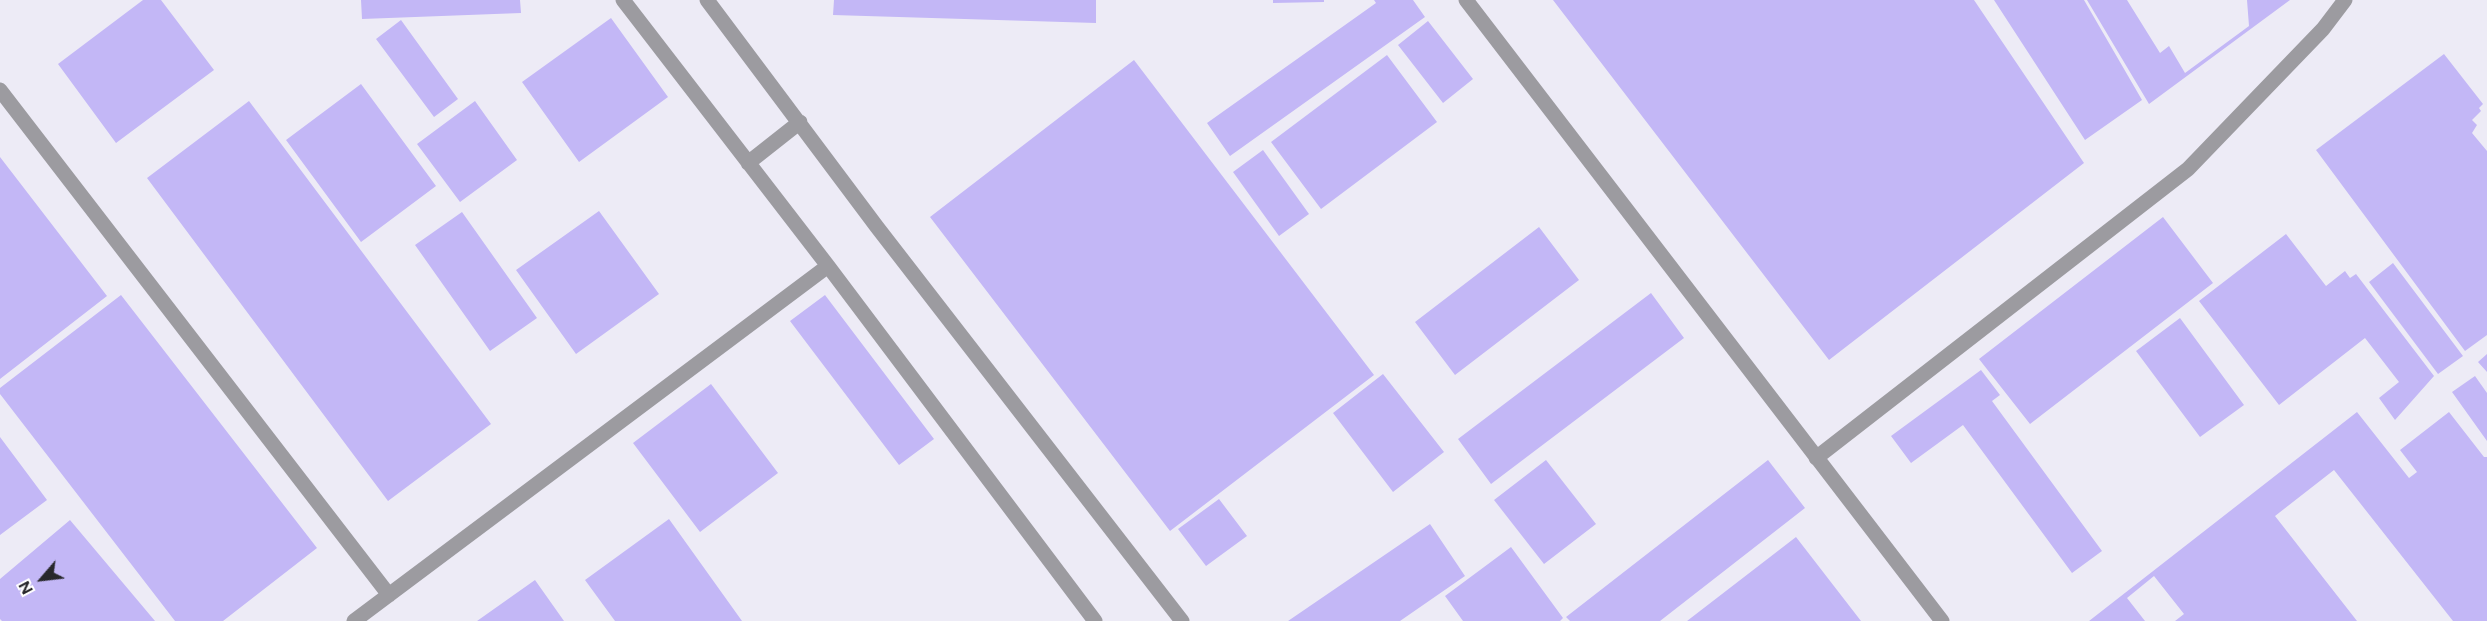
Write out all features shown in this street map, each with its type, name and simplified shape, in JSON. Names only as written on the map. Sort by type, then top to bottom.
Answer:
[{"type":"street","points":[[623,0],[828,266],[1095,621]]},
{"type":"street","points":[[707,0],[884,236],[1182,621]]},
{"type":"street","points":[[1466,0],[1942,621]]},
{"type":"street","points":[[1816,458],[2188,169],[2322,29],[2345,0]]},
{"type":"street","points":[[0,90],[389,595]]},
{"type":"street","points":[[748,163],[800,122]]},
{"type":"street","points":[[354,621],[828,266]]},
{"type":"building","points":[[143,0],[161,0],[214,70],[116,143],[58,64]]},
{"type":"building","points":[[361,0],[520,0],[521,13],[362,19]]},
{"type":"building","points":[[834,0],[1096,0],[1096,23],[833,15]]},
{"type":"building","points":[[1273,0],[1324,0],[1324,2],[1273,3]]},
{"type":"building","points":[[1374,0],[1413,0],[1425,17],[1230,156],[1207,123],[1376,3]]},
{"type":"building","points":[[1553,0],[1974,0],[2084,163],[1829,360]]},
{"type":"building","points":[[1994,0],[2084,0],[2142,100],[2085,140]]},
{"type":"building","points":[[2087,0],[2127,0],[2160,53],[2169,46],[2185,73],[2249,26],[2247,0],[2290,0],[2149,104]]},
{"type":"building","points":[[611,18],[668,97],[579,162],[522,82]]},
{"type":"building","points":[[401,20],[458,99],[434,117],[376,39]]},
{"type":"building","points":[[1428,21],[1473,79],[1443,103],[1398,45]]},
{"type":"building","points":[[2444,54],[2483,104],[2479,108],[2481,111],[2472,120],[2477,125],[2472,133],[2487,151],[2487,335],[2465,351],[2316,150]]},
{"type":"building","points":[[1387,55],[1437,122],[1321,209],[1271,142]]},
{"type":"building","points":[[1134,60],[1374,375],[1170,531],[930,217]]},
{"type":"building","points":[[361,84],[436,186],[361,242],[286,140]]},
{"type":"building","points":[[249,101],[491,424],[388,501],[147,178]]},
{"type":"building","points":[[475,101],[517,160],[460,202],[417,144]]},
{"type":"building","points":[[1263,150],[1309,214],[1279,236],[1233,172]]},
{"type":"building","points":[[0,157],[107,296],[0,379]]},
{"type":"building","points":[[599,211],[659,294],[576,354],[516,270]]},
{"type":"building","points":[[462,212],[537,318],[490,351],[415,245]]},
{"type":"building","points":[[2163,217],[2213,283],[2030,424],[1979,359]]},
{"type":"building","points":[[1539,227],[1579,280],[1455,375],[1415,322]]},
{"type":"building","points":[[2286,234],[2326,286],[2345,271],[2350,278],[2356,274],[2434,376],[2395,420],[2379,398],[2399,382],[2365,338],[2279,405],[2199,301]]},
{"type":"building","points":[[2393,263],[2463,356],[2438,374],[2369,282]]},
{"type":"building","points":[[1651,293],[1684,338],[1491,484],[1458,439]]},
{"type":"building","points":[[121,295],[317,548],[223,621],[175,621],[0,394],[0,388]]},
{"type":"building","points":[[825,295],[934,439],[899,465],[790,321]]},
{"type":"building","points":[[2180,318],[2244,405],[2200,437],[2136,351]]},
{"type":"building","points":[[2487,354],[2487,372],[2478,362]]},
{"type":"building","points":[[1981,370],[2000,395],[1992,401],[2102,551],[2072,573],[1963,425],[1911,463],[1891,436]]},
{"type":"building","points":[[1383,374],[1444,452],[1393,492],[1333,413]]},
{"type":"building","points":[[2475,376],[2487,393],[2487,441],[2452,392]]},
{"type":"building","points":[[711,384],[778,473],[700,532],[633,443]]},
{"type":"building","points":[[2357,412],[2409,478],[2417,472],[2400,450],[2449,412],[2484,457],[2487,457],[2487,621],[2453,621],[2334,470],[2275,516],[2357,621],[2175,621],[2184,614],[2154,576],[2127,598],[2145,621],[2089,621]]},
{"type":"building","points":[[0,437],[47,500],[0,535]]},
{"type":"building","points":[[1546,460],[1596,524],[1544,564],[1494,500]]},
{"type":"building","points":[[1768,460],[1805,508],[1660,621],[1570,621],[1566,617]]},
{"type":"building","points":[[1219,499],[1247,536],[1206,566],[1178,529]]},
{"type":"building","points":[[669,519],[742,621],[615,621],[585,580]]},
{"type":"building","points":[[70,520],[155,621],[2,621],[0,619],[0,579]]},
{"type":"building","points":[[1430,524],[1465,576],[1400,621],[1288,621]]},
{"type":"building","points":[[1796,537],[1861,621],[1687,621]]},
{"type":"building","points":[[1511,547],[1563,618],[1560,621],[1463,621],[1445,596]]},
{"type":"building","points":[[535,580],[564,621],[477,621]]}]
